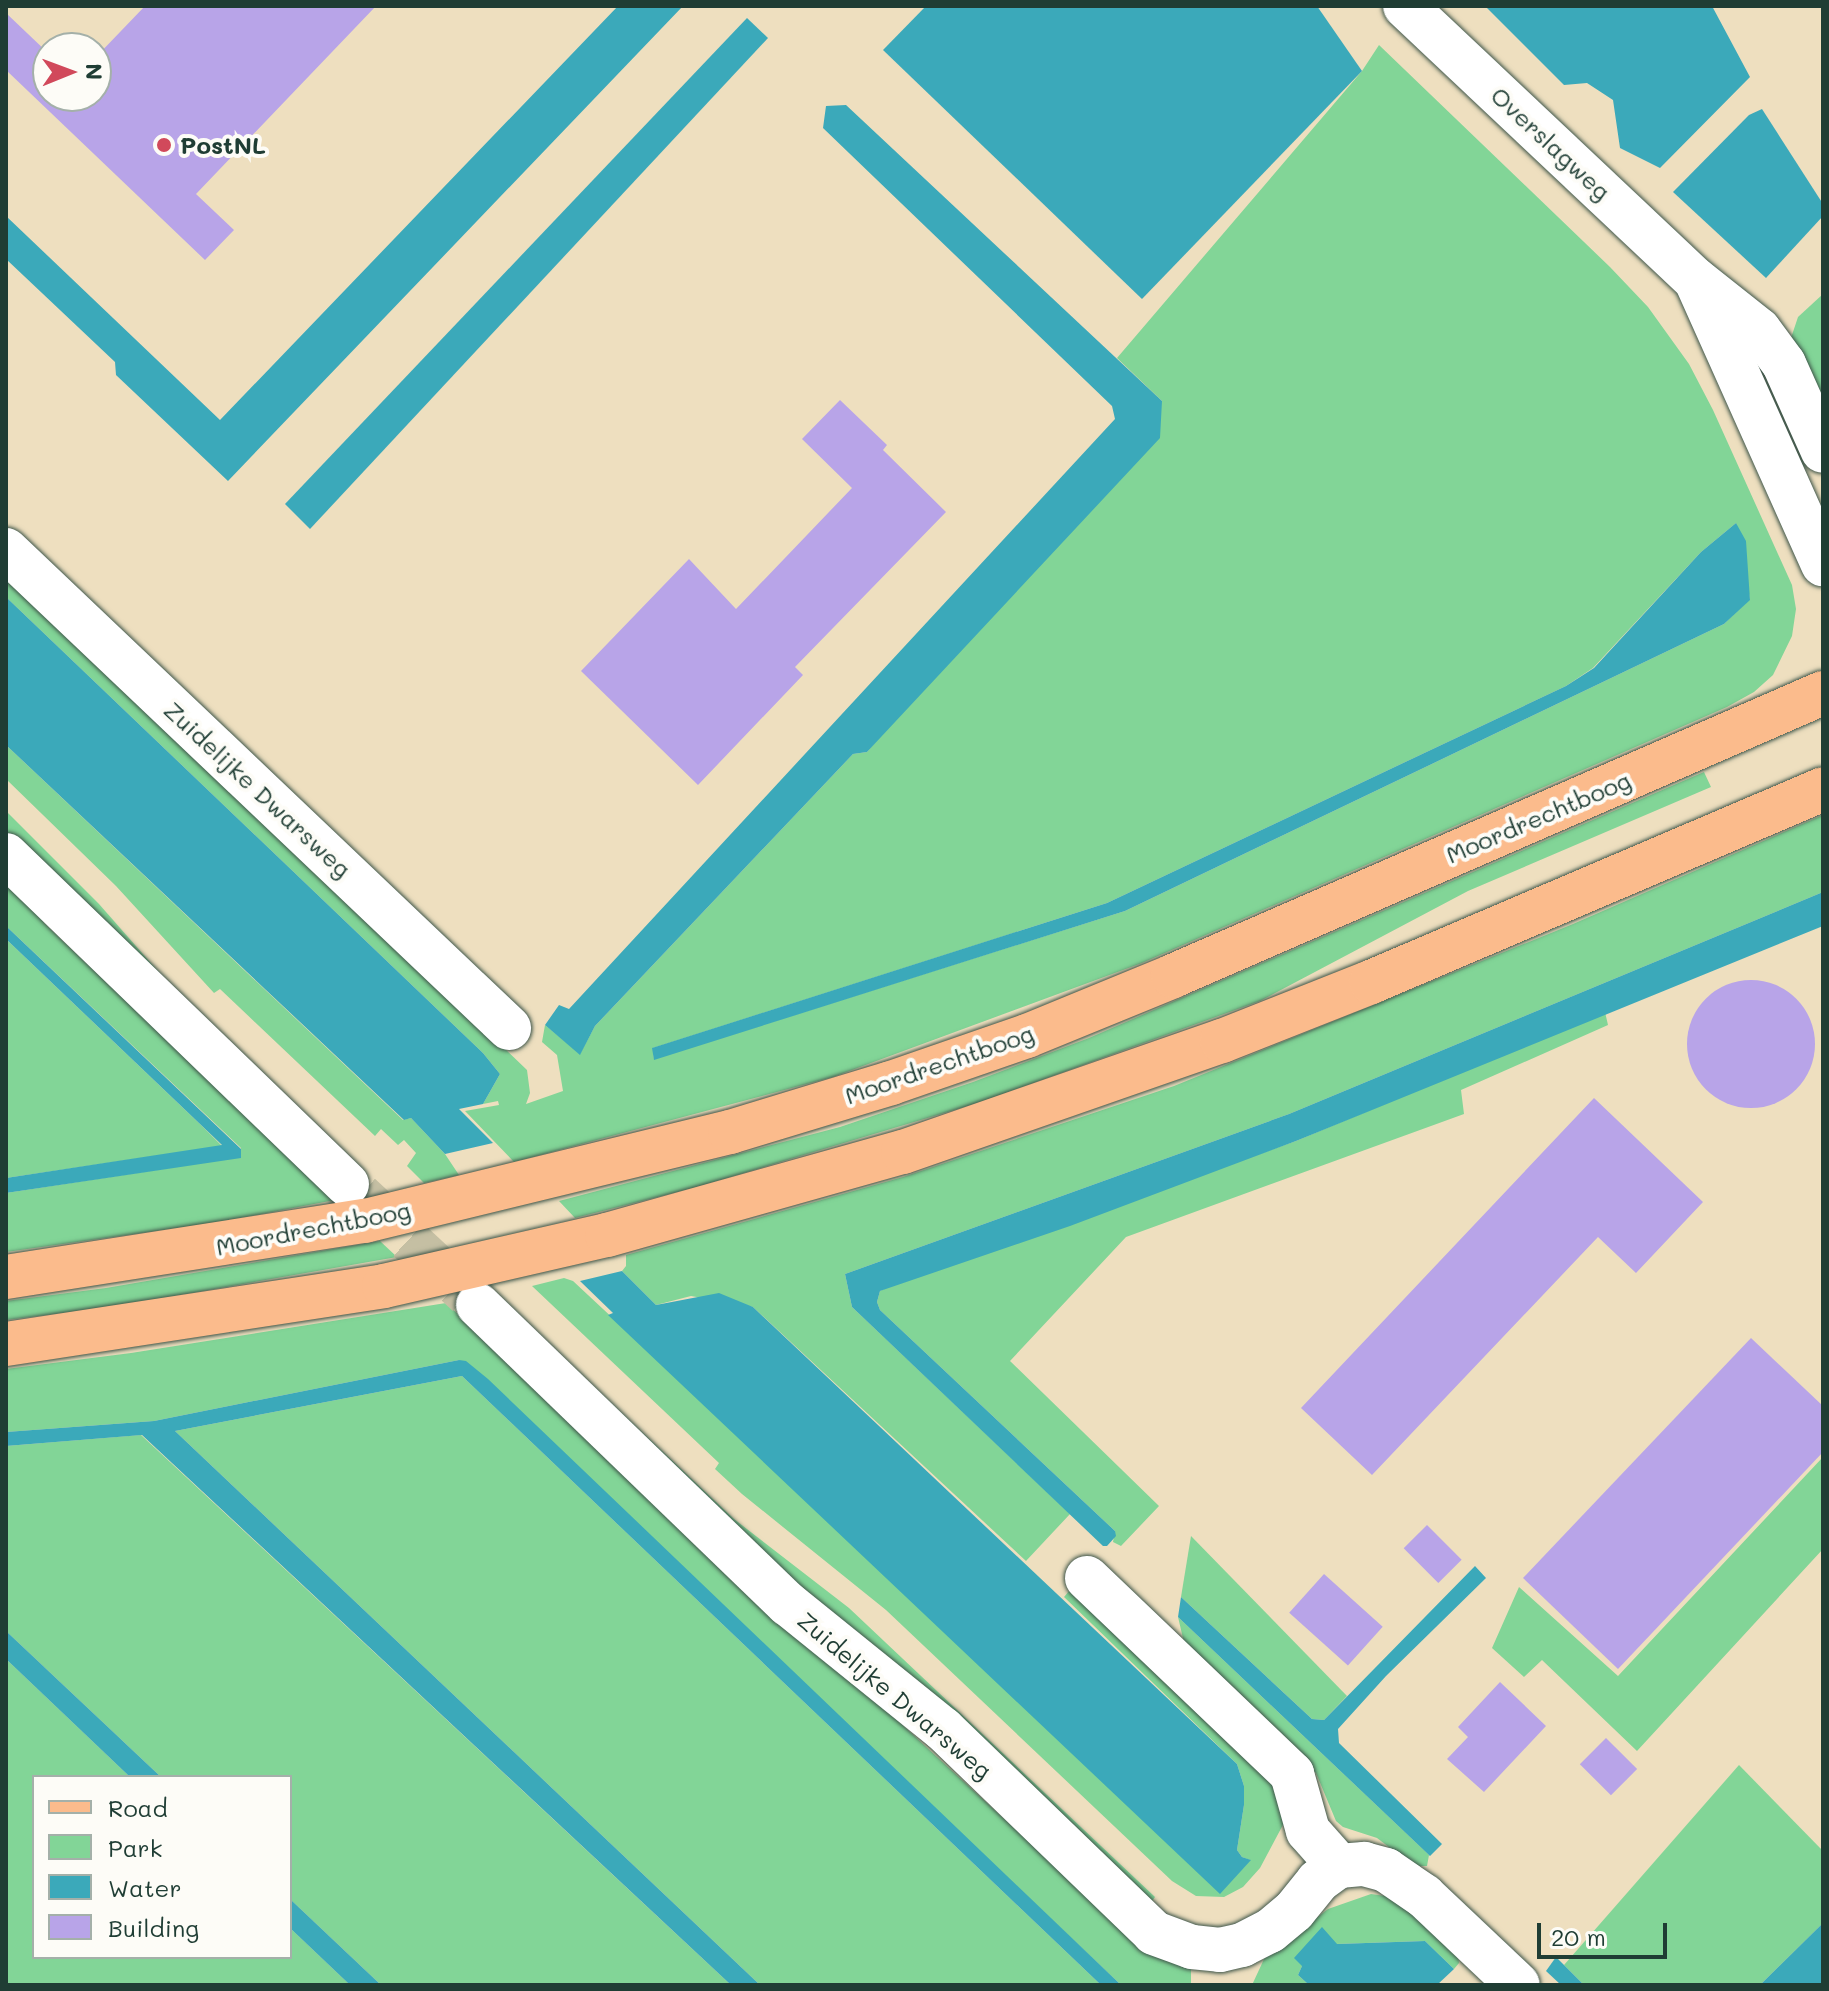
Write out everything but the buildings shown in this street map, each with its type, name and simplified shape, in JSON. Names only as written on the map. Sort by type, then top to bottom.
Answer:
[{"type":"main road","name":"Moordrechtboog","points":[[6,1277],[365,1221],[730,1132],[891,1083],[1027,1036],[1173,976],[1823,693]]},
{"type":"main road","points":[[6,1344],[384,1286],[607,1235],[903,1152],[1076,1095],[1261,1026],[1823,789]]},
{"type":"street","name":"Overslagweg","points":[[1405,6],[1696,280],[1769,342],[1784,364],[1823,451]]},
{"type":"street","name":"Overslagweg","points":[[1696,280],[1823,564]]},
{"type":"street","name":"Zuidelijke Dwarsweg","points":[[6,550],[509,1028]]},
{"type":"street","points":[[6,855],[347,1184]]},
{"type":"street","name":"Zuidelijke Dwarsweg","points":[[478,1305],[788,1604],[943,1729],[1154,1933],[1192,1947],[1220,1950],[1242,1945],[1270,1931],[1294,1911],[1318,1881],[1339,1866]]},
{"type":"street","points":[[1087,1578],[1292,1774],[1308,1831],[1339,1866],[1364,1864],[1386,1870],[1424,1896],[1518,1985]]},
{"type":"green space","points":[[1379,45],[1648,307],[1689,364],[1713,410],[1792,585],[1796,609],[1792,636],[1773,675],[1754,692],[1727,707],[1142,963],[833,1077],[514,1162],[465,1111],[499,1105],[498,1101],[483,1104],[500,1074],[483,1053],[6,597],[6,572],[527,1070],[530,1093],[526,1104],[563,1091],[557,1055],[542,1042],[545,1025],[580,1054],[595,1026],[853,754],[867,752],[1162,401],[1117,358],[1362,71]],"holes":[[[1736,523],[1750,599],[1724,624],[1125,911],[654,1059],[653,1048],[1107,903],[1566,686],[1593,668],[1701,552]]]},
{"type":"green space","points":[[1823,294],[1823,418],[1789,344],[1798,317]]},
{"type":"green space","points":[[6,745],[403,1120],[411,1118],[445,1154],[459,1175],[424,1183],[407,1166],[416,1153],[404,1140],[398,1145],[381,1129],[375,1136],[220,989],[214,993],[116,886],[6,779]]},
{"type":"green space","points":[[1704,772],[1711,787],[1468,891],[1260,1001],[981,1102],[697,1187],[575,1218],[559,1201],[840,1127],[973,1082],[1089,1038]]},
{"type":"green space","points":[[6,811],[99,904],[171,986],[9,835],[6,831]]},
{"type":"green space","points":[[1823,815],[1823,892],[1289,1114],[845,1274],[852,1307],[1070,1514],[1026,1561],[753,1307],[691,1296],[656,1305],[622,1271],[626,1266],[626,1255],[903,1177],[1174,1086],[1573,924]]},
{"type":"green space","points":[[6,879],[40,912],[44,923],[335,1200],[220,1222],[6,1252],[6,1193],[241,1157],[241,1148],[6,926]]},
{"type":"green space","points":[[6,939],[202,1126],[222,1146],[6,1178]]},
{"type":"green space","points":[[1605,1012],[1608,1025],[1461,1090],[1464,1114],[1126,1237],[1010,1361],[1159,1506],[1121,1546],[1113,1542],[1115,1531],[880,1310],[877,1302],[880,1291],[888,1287],[1296,1141]]},
{"type":"green space","points":[[380,1241],[397,1257],[112,1307],[6,1320],[6,1301],[106,1288]]},
{"type":"green space","points":[[564,1278],[573,1281],[618,1323],[1220,1893],[1250,1860],[1242,1857],[1237,1850],[1244,1786],[1237,1764],[1064,1597],[1075,1584],[1269,1777],[1285,1821],[1260,1868],[1243,1887],[1224,1897],[1196,1896],[1172,1881],[886,1610],[715,1469],[719,1463],[532,1286]]},
{"type":"green space","points":[[446,1303],[1135,1940],[1191,1968],[1191,1985],[1121,1985],[459,1360],[154,1421],[6,1432],[6,1369],[131,1353]]},
{"type":"green space","points":[[505,1303],[734,1519],[849,1608],[1155,1897],[1152,1901],[811,1602]]},
{"type":"green space","points":[[462,1376],[1101,1985],[760,1985],[175,1431]]},
{"type":"green space","points":[[141,1435],[731,1985],[381,1985],[292,1901],[292,1775],[159,1775],[6,1631],[6,1446]]},
{"type":"green space","points":[[1823,1457],[1823,1549],[1637,1751],[1542,1660],[1524,1677],[1492,1648],[1519,1587],[1618,1676]]},
{"type":"green space","points":[[1191,1536],[1347,1696],[1324,1720],[1312,1719],[1181,1597]]},
{"type":"green space","points":[[1178,1617],[1429,1855],[1427,1866],[1414,1866],[1377,1838],[1343,1827],[1336,1821],[1316,1773],[1186,1651]]},
{"type":"green space","points":[[6,1659],[128,1775],[32,1775],[32,1959],[292,1959],[292,1930],[350,1985],[6,1985]]},
{"type":"green space","points":[[1739,1765],[1823,1851],[1823,1923],[1760,1985],[1584,1985],[1564,1965]]},
{"type":"green space","points":[[1371,1894],[1392,1897],[1457,1949],[1459,1963],[1454,1969],[1425,1941],[1336,1944],[1302,1966],[1298,1975],[1309,1985],[1252,1985],[1265,1957],[1328,1909]]},
{"type":"water","points":[[618,6],[683,6],[228,481],[116,375],[115,362],[6,259],[6,216],[220,420]]},
{"type":"water","points":[[926,6],[1317,6],[1362,71],[1142,299],[883,50]]},
{"type":"water","points":[[1485,6],[1712,6],[1750,77],[1660,168],[1620,148],[1613,100],[1587,83],[1564,85]]},
{"type":"water","points":[[747,18],[768,38],[310,529],[285,504]]},
{"type":"water","points":[[846,105],[1162,401],[1160,438],[867,752],[853,754],[595,1026],[580,1055],[545,1025],[559,1005],[569,1009],[1115,419],[1112,406],[823,128],[826,106]]},
{"type":"water","points":[[1762,109],[1823,204],[1823,216],[1766,278],[1673,192],[1749,115]]},
{"type":"water","points":[[1736,523],[1746,541],[1750,600],[1724,624],[1125,911],[654,1060],[652,1048],[1107,903],[1566,686],[1594,668],[1701,552]]},
{"type":"water","points":[[6,597],[483,1053],[500,1074],[483,1104],[459,1109],[493,1143],[445,1154],[411,1118],[404,1120],[6,745]]},
{"type":"water","points":[[1823,892],[1823,926],[1296,1141],[1070,1226],[880,1291],[877,1302],[880,1310],[1115,1531],[1116,1536],[1107,1546],[1103,1546],[852,1307],[845,1274],[1289,1114]]},
{"type":"water","points":[[6,926],[241,1149],[241,1158],[6,1193],[6,1178],[222,1145],[6,939]]},
{"type":"water","points":[[622,1271],[656,1305],[719,1293],[753,1307],[1237,1764],[1244,1786],[1244,1805],[1237,1850],[1242,1857],[1251,1860],[1220,1894],[608,1315],[613,1313],[580,1281]]},
{"type":"water","points":[[466,1361],[488,1379],[1121,1985],[1101,1985],[462,1376],[175,1431],[760,1985],[731,1985],[142,1435],[6,1446],[6,1432],[154,1421]]},
{"type":"water","points":[[1475,1566],[1486,1578],[1386,1676],[1338,1729],[1339,1743],[1442,1844],[1430,1856],[1178,1617],[1181,1597],[1312,1719],[1324,1720]]},
{"type":"water","points":[[6,1631],[159,1775],[128,1775],[6,1659]]},
{"type":"water","points":[[292,1901],[381,1985],[350,1985],[292,1930]]},
{"type":"water","points":[[1823,1923],[1822,1985],[1760,1985]]},
{"type":"water","points":[[1322,1927],[1337,1944],[1425,1941],[1454,1969],[1437,1985],[1309,1985],[1298,1975],[1302,1966],[1294,1958]]},
{"type":"water","points":[[1556,1957],[1584,1985],[1561,1985],[1546,1971]]},
{"type":"tunnel","points":[[360,1195],[468,1295]]},
{"type":"place","name":"PostNL","points":[[164,145]]}]
